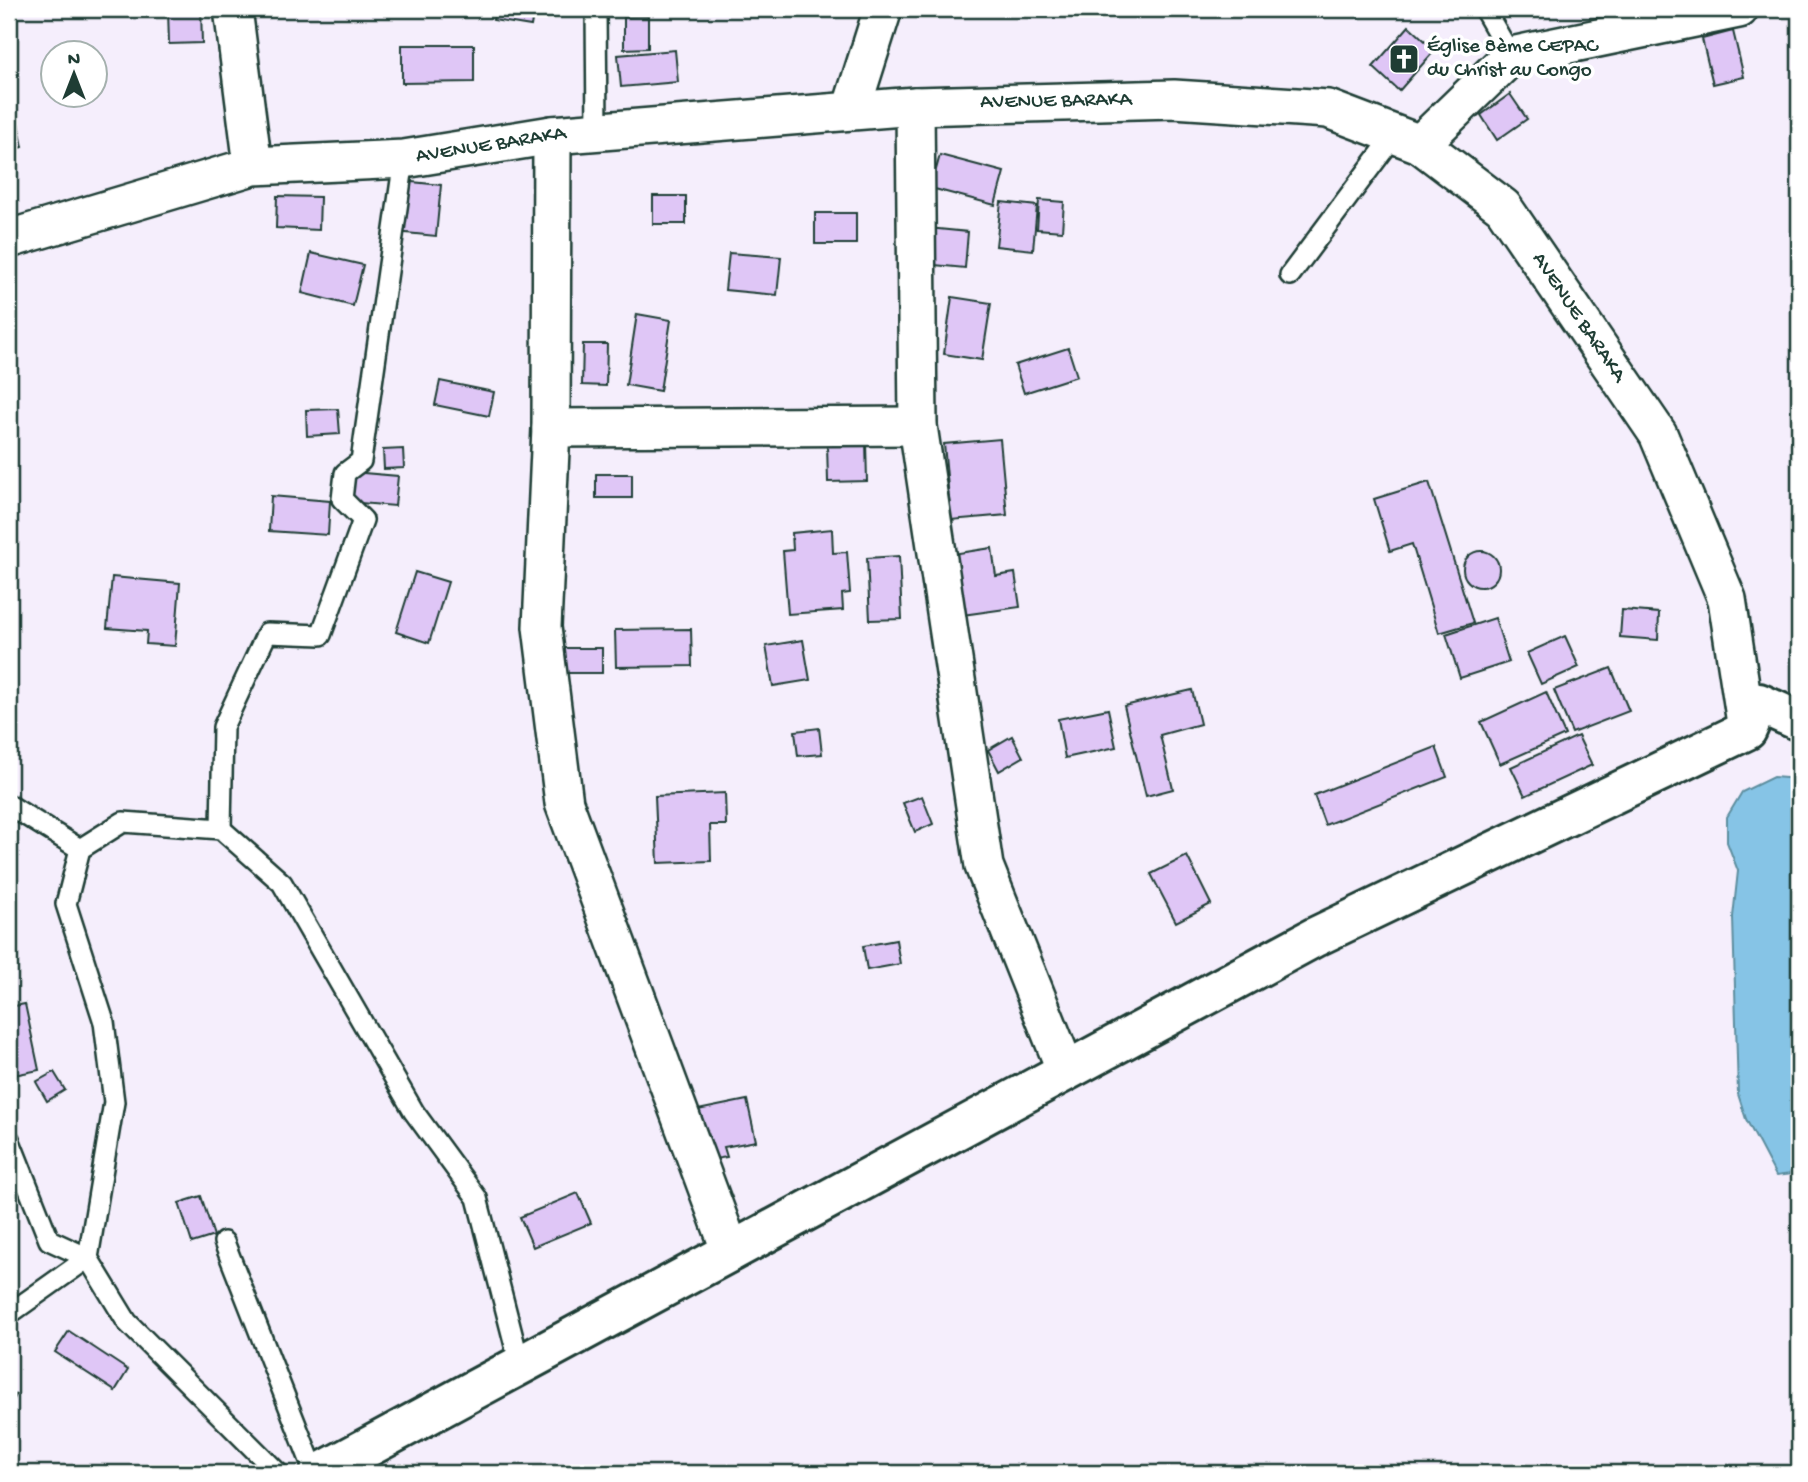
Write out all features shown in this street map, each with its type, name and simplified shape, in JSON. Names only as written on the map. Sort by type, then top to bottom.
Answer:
[{"type":"street","points":[[233,9],[253,166]]},
{"type":"street","points":[[851,110],[883,9]]},
{"type":"street","points":[[1408,139],[1511,56],[1739,9]]},
{"type":"street","name":"AVENUE BARAKA","points":[[9,239],[253,166],[404,159],[552,135],[915,106],[1174,99],[1328,109],[1408,139],[1503,206],[1658,434],[1727,599],[1747,730]]},
{"type":"street","points":[[915,106],[918,426],[984,866],[1066,1071]]},
{"type":"street","points":[[552,135],[551,428],[542,627],[564,803],[730,1252]]},
{"type":"street","points":[[551,428],[918,426]]},
{"type":"street","points":[[317,1473],[1315,937],[1747,730],[1759,703],[1799,721]]},
{"type":"lane","points":[[596,9],[597,132]]},
{"type":"lane","points":[[1484,9],[1511,56]]},
{"type":"lane","points":[[1290,275],[1408,139]]},
{"type":"lane","points":[[221,829],[223,727],[267,634],[321,635],[363,520],[342,499],[345,473],[361,461],[404,159]]},
{"type":"lane","points":[[9,805],[80,849]]},
{"type":"lane","points":[[9,1314],[88,1258],[114,1102],[104,1022],[66,904],[80,849],[123,822],[221,829],[282,883],[414,1112],[477,1198],[520,1365]]},
{"type":"lane","points":[[9,1139],[49,1240],[88,1258],[127,1322],[278,1473]]},
{"type":"lane","points":[[224,1242],[317,1473]]},
{"type":"water","points":[[1773,777],[1799,779],[1799,1173],[1776,1176],[1746,1119],[1738,1094],[1733,917],[1738,871],[1727,842],[1727,817],[1742,792]]},
{"type":"building","points":[[168,9],[201,9],[202,43],[169,44]]},
{"type":"building","points":[[495,9],[534,9],[531,26],[493,20]]},
{"type":"building","points":[[648,16],[648,48],[624,49],[624,17]]},
{"type":"building","name":"Église 8ème CEPAC du Christ au Congo","points":[[1409,26],[1435,50],[1399,91],[1373,67]]},
{"type":"building","points":[[1733,31],[1744,77],[1713,84],[1702,39]]},
{"type":"building","points":[[402,45],[474,45],[474,82],[402,83]]},
{"type":"building","points":[[675,50],[678,82],[621,87],[618,55]]},
{"type":"building","points":[[1510,94],[1527,119],[1497,140],[1481,115]]},
{"type":"building","points":[[9,98],[13,98],[23,147],[9,150]]},
{"type":"building","points":[[940,155],[1004,172],[995,205],[931,188]]},
{"type":"building","points":[[402,181],[441,185],[436,236],[396,232]]},
{"type":"building","points":[[277,196],[320,197],[319,230],[276,228]]},
{"type":"building","points":[[653,196],[686,196],[686,224],[653,224]]},
{"type":"building","points":[[1039,200],[1064,202],[1062,231],[1037,229]]},
{"type":"building","points":[[1001,202],[1037,206],[1033,250],[996,246]]},
{"type":"building","points":[[815,213],[856,213],[856,244],[815,244]]},
{"type":"building","points":[[918,227],[968,232],[965,268],[914,263]]},
{"type":"building","points":[[311,253],[363,265],[353,306],[302,293]]},
{"type":"building","points":[[729,253],[781,257],[777,295],[725,290]]},
{"type":"building","points":[[952,297],[991,303],[982,360],[944,354]]},
{"type":"building","points":[[637,314],[671,320],[660,391],[626,385]]},
{"type":"building","points":[[583,344],[607,344],[606,386],[582,385]]},
{"type":"building","points":[[1068,348],[1077,376],[1024,393],[1015,365]]},
{"type":"building","points":[[440,381],[494,392],[489,416],[435,405]]},
{"type":"building","points":[[338,409],[340,434],[307,436],[306,410]]},
{"type":"building","points":[[1000,439],[1007,515],[951,520],[944,444]]},
{"type":"building","points":[[866,442],[867,481],[828,482],[827,443]]},
{"type":"building","points":[[403,449],[404,468],[384,469],[383,450]]},
{"type":"building","points":[[340,471],[398,476],[395,506],[337,501]]},
{"type":"building","points":[[596,474],[632,474],[632,498],[596,498]]},
{"type":"building","points":[[1429,482],[1473,623],[1439,633],[1412,544],[1390,551],[1374,499]]},
{"type":"building","points":[[271,496],[330,501],[328,535],[269,531]]},
{"type":"building","points":[[832,529],[833,553],[847,552],[850,593],[842,594],[843,610],[788,614],[783,551],[793,550],[792,533]]},
{"type":"building","points":[[992,548],[996,576],[1015,573],[1020,607],[948,617],[952,554]]},
{"type":"building","points":[[1481,551],[1494,556],[1499,569],[1494,582],[1481,587],[1468,582],[1463,569],[1468,556]]},
{"type":"building","points":[[899,556],[902,619],[870,620],[867,558]]},
{"type":"building","points":[[415,572],[448,582],[429,643],[396,632]]},
{"type":"building","points":[[112,577],[180,583],[175,646],[146,644],[147,631],[107,628]]},
{"type":"building","points":[[1622,610],[1659,613],[1658,640],[1620,637]]},
{"type":"building","points":[[1495,618],[1509,662],[1460,678],[1446,634]]},
{"type":"building","points":[[691,629],[692,666],[616,667],[615,630]]},
{"type":"building","points":[[1565,636],[1579,667],[1541,684],[1527,653]]},
{"type":"building","points":[[803,640],[810,680],[773,686],[766,646]]},
{"type":"building","points":[[565,648],[602,648],[602,673],[566,673]]},
{"type":"building","points":[[1611,668],[1629,711],[1572,733],[1554,690]]},
{"type":"building","points":[[1192,690],[1200,724],[1160,735],[1173,789],[1146,796],[1124,706]]},
{"type":"building","points":[[1546,692],[1565,735],[1500,764],[1481,722]]},
{"type":"building","points":[[1108,709],[1116,747],[1065,758],[1058,719]]},
{"type":"building","points":[[819,728],[822,754],[798,756],[795,731]]},
{"type":"building","points":[[1012,736],[1023,757],[999,771],[988,750]]},
{"type":"building","points":[[1578,736],[1592,765],[1525,796],[1511,767]]},
{"type":"building","points":[[1436,747],[1447,777],[1325,825],[1314,795]]},
{"type":"building","points":[[725,793],[726,825],[710,825],[711,861],[658,863],[655,796]]},
{"type":"building","points":[[922,796],[933,824],[915,832],[903,803]]},
{"type":"building","points":[[1187,856],[1211,904],[1176,922],[1151,874]]},
{"type":"building","points":[[896,940],[900,964],[867,970],[863,946]]},
{"type":"building","points":[[25,1004],[39,1070],[9,1076],[9,1007]]},
{"type":"building","points":[[54,1072],[65,1090],[47,1101],[36,1082]]},
{"type":"building","points":[[747,1100],[756,1141],[724,1147],[727,1157],[703,1161],[693,1111]]},
{"type":"building","points":[[578,1193],[591,1223],[533,1247],[520,1217]]},
{"type":"building","points":[[201,1196],[214,1236],[192,1243],[179,1203]]},
{"type":"building","points":[[69,1331],[128,1370],[115,1391],[55,1352]]},
{"type":"building","points":[[9,1392],[16,1395],[9,1409]]},
{"type":"place","name":"Église 8ème CEPAC du Christ au Congo","points":[[1404,59]]}]
